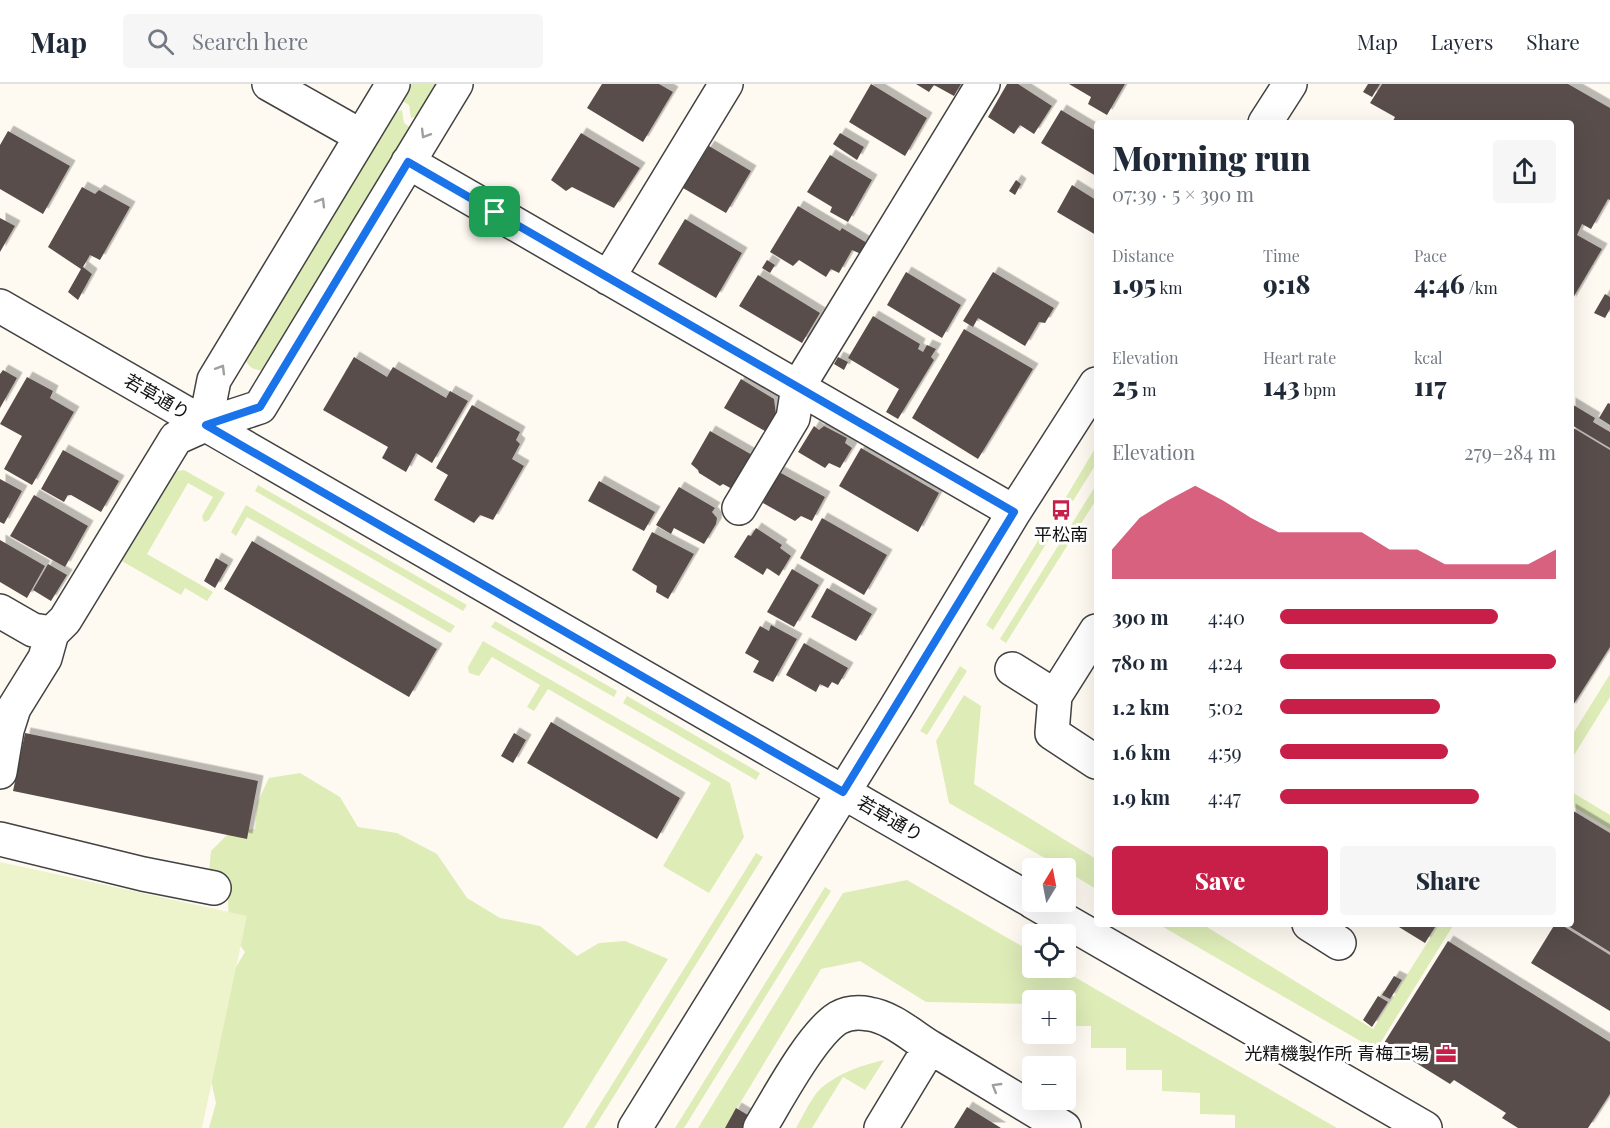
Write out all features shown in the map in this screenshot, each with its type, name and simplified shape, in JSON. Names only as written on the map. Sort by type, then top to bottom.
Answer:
[{"type":"street","points":[[269,84],[361,136]]},
{"type":"street","points":[[206,425],[214,380],[393,84]]},
{"type":"street","points":[[0,772],[14,708],[45,658],[52,633],[65,620],[176,438],[206,425],[260,407],[456,84]]},
{"type":"street","points":[[608,278],[726,84]]},
{"type":"street","points":[[739,508],[793,418],[798,387],[983,84]]},
{"type":"street","points":[[1267,120],[1290,84]]},
{"type":"street","points":[[408,162],[1014,512]]},
{"type":"street","name":"若草通り","points":[[0,306],[1022,895]]},
{"type":"street","points":[[635,1128],[1014,512],[1094,387]]},
{"type":"street","points":[[0,611],[33,630],[52,633]]},
{"type":"street","points":[[1094,634],[1055,696],[1052,733],[1094,761]]},
{"type":"street","points":[[1012,669],[1055,696]]},
{"type":"street","points":[[0,839],[143,874],[214,888]]},
{"type":"street","name":"若草通り","points":[[1051,912],[1425,1128]]},
{"type":"street","points":[[1314,927],[1339,944]]},
{"type":"street","points":[[761,1126],[818,1036],[839,1017],[854,1012],[871,1014],[887,1020],[1064,1128]]},
{"type":"street","points":[[881,1128],[930,1047]]},
{"type":"green space","points":[[405,84],[443,84],[425,114],[411,118],[409,105],[397,98]]},
{"type":"green space","points":[[402,110],[404,123],[415,131],[264,370],[251,367],[244,356],[388,114]]},
{"type":"green space","points":[[1094,450],[1094,467],[1073,501],[1066,497]]},
{"type":"green space","points":[[184,470],[225,493],[209,520],[204,522],[202,516],[213,497],[188,483],[147,554],[213,592],[207,601],[185,588],[181,595],[120,560],[171,472]]},
{"type":"green space","points":[[258,485],[467,605],[463,611],[255,491]]},
{"type":"green space","points":[[1094,488],[1094,503],[1006,643],[1000,639]]},
{"type":"green space","points":[[246,505],[455,626],[450,633],[247,517],[236,536],[231,532]]},
{"type":"green space","points":[[1047,526],[1054,531],[993,630],[986,625]]},
{"type":"green space","points":[[495,621],[617,691],[614,697],[491,627]]},
{"type":"green space","points":[[483,641],[730,783],[744,837],[709,893],[663,866],[711,783],[548,689],[534,711],[527,707],[540,685],[492,657],[479,676],[469,673],[468,667]]},
{"type":"green space","points":[[960,666],[967,671],[927,735],[920,731]]},
{"type":"green space","points":[[1610,674],[1610,697],[1574,755],[1574,732]]},
{"type":"green space","points":[[964,695],[981,706],[974,784],[1094,858],[1094,888],[1076,877],[1076,858],[1045,858],[949,803],[936,741]]},
{"type":"green space","points":[[627,696],[760,773],[756,780],[623,703]]},
{"type":"green space","points":[[300,773],[340,797],[358,827],[397,833],[437,854],[467,898],[500,918],[540,926],[577,956],[599,943],[625,941],[668,959],[563,1128],[209,1128],[216,1103],[207,1062],[216,1000],[245,952],[229,930],[228,900],[209,873],[211,851],[231,831],[255,829],[257,803],[269,778]]},
{"type":"green space","points":[[1574,793],[1610,815],[1610,829],[1574,807]]},
{"type":"green space","points":[[756,853],[763,857],[594,1128],[585,1128]]},
{"type":"green space","points":[[0,862],[247,916],[202,1128],[0,1128]]},
{"type":"green space","points":[[907,880],[1022,946],[1022,978],[1076,978],[1337,1128],[1235,1128],[1235,1115],[1200,1114],[1200,1093],[1162,1091],[1162,1070],[1126,1070],[1126,1048],[1091,1048],[1091,1026],[1076,1026],[1076,990],[1022,990],[1022,1004],[926,1002],[860,961],[821,969],[725,1128],[698,1128],[843,893]]},
{"type":"green space","points":[[825,887],[831,891],[684,1128],[675,1128]]},
{"type":"green space","points":[[1163,927],[1207,927],[1373,1029],[1437,927],[1452,927],[1376,1050]]},
{"type":"green space","points":[[884,1060],[865,1090],[843,1077],[812,1128],[796,1128],[821,1088],[851,1070]]},
{"type":"building","points":[[602,84],[659,84],[673,92],[643,142],[587,108]]},
{"type":"building","points":[[871,84],[927,118],[905,156],[849,122]]},
{"type":"building","points":[[916,84],[961,84],[954,96],[934,85],[929,92]]},
{"type":"building","points":[[1007,84],[1018,84],[1052,106],[1034,134],[1020,125],[1014,134],[988,117]]},
{"type":"building","points":[[1069,84],[1125,84],[1107,115],[1088,104],[1091,97]]},
{"type":"building","points":[[1368,84],[1380,84],[1372,97],[1363,92]]},
{"type":"building","points":[[1382,84],[1568,84],[1610,108],[1610,200],[1608,199],[1591,229],[1582,224],[1577,235],[1602,249],[1574,296],[1574,120],[1394,120],[1395,117],[1370,103]]},
{"type":"building","points":[[1061,110],[1094,130],[1094,175],[1041,143]]},
{"type":"building","points":[[8,131],[70,166],[43,214],[0,189],[0,145]]},
{"type":"building","points":[[581,133],[640,168],[614,208],[572,187],[566,191],[551,180]]},
{"type":"building","points":[[840,133],[864,147],[857,160],[833,144]]},
{"type":"building","points":[[709,146],[751,171],[726,213],[683,188]]},
{"type":"building","points":[[830,155],[872,180],[848,222],[830,212],[832,207],[807,192]]},
{"type":"building","points":[[1016,180],[1021,184],[1015,195],[1009,191]]},
{"type":"building","points":[[1072,185],[1094,199],[1094,234],[1057,212]]},
{"type":"building","points":[[82,187],[95,194],[99,190],[130,207],[100,260],[90,255],[83,267],[92,274],[78,300],[68,292],[81,269],[48,247]]},
{"type":"building","points":[[798,206],[840,231],[842,228],[867,243],[861,254],[852,250],[839,273],[831,269],[826,277],[799,260],[793,266],[770,252]]},
{"type":"building","points":[[0,218],[15,226],[0,252]]},
{"type":"building","points":[[685,219],[742,253],[716,298],[658,264]]},
{"type":"building","points":[[767,260],[775,265],[770,273],[762,268]]},
{"type":"building","points":[[906,272],[961,305],[942,338],[887,305]]},
{"type":"building","points":[[993,272],[1054,308],[1045,323],[1039,322],[1025,346],[978,318],[973,327],[963,321]]},
{"type":"building","points":[[758,275],[820,313],[802,343],[739,306]]},
{"type":"building","points":[[1605,294],[1610,297],[1610,309],[1605,318],[1594,313]]},
{"type":"building","points":[[873,316],[920,344],[918,349],[923,352],[927,345],[936,349],[931,357],[934,360],[898,419],[886,412],[899,389],[848,358]]},
{"type":"building","points":[[964,329],[1033,369],[978,459],[912,418]]},
{"type":"building","points":[[354,357],[387,377],[393,367],[446,398],[450,391],[468,401],[432,463],[416,453],[406,472],[382,458],[388,447],[323,410]]},
{"type":"building","points":[[838,357],[848,362],[844,370],[834,364]]},
{"type":"building","points":[[3,370],[17,378],[0,408],[0,374]]},
{"type":"building","points":[[27,377],[53,391],[50,398],[74,412],[32,485],[4,469],[22,436],[0,424]]},
{"type":"building","points":[[741,379],[774,399],[776,415],[765,431],[724,408]]},
{"type":"building","points":[[1608,403],[1610,404],[1610,425],[1599,418]]},
{"type":"building","points":[[472,405],[520,432],[516,440],[520,444],[512,459],[524,466],[493,520],[480,515],[474,523],[434,500],[448,475],[436,468]]},
{"type":"building","points":[[1574,405],[1595,418],[1593,422],[1610,432],[1610,448],[1574,426]]},
{"type":"building","points":[[814,426],[819,430],[824,426],[847,438],[845,443],[852,448],[840,468],[829,463],[825,468],[798,452]]},
{"type":"building","points":[[1574,428],[1610,450],[1610,647],[1574,704]]},
{"type":"building","points":[[710,431],[754,456],[734,490],[723,484],[720,486],[699,473],[691,464]]},
{"type":"building","points":[[861,448],[939,493],[918,532],[839,486]]},
{"type":"building","points":[[63,450],[119,481],[101,512],[71,495],[68,495],[64,502],[41,489]]},
{"type":"building","points":[[779,472],[825,497],[812,521],[801,516],[795,521],[763,503]]},
{"type":"building","points":[[0,479],[22,491],[4,524],[0,522]]},
{"type":"building","points":[[599,481],[655,512],[644,531],[588,501]]},
{"type":"building","points":[[679,487],[715,508],[712,512],[717,518],[716,524],[704,544],[674,528],[671,534],[656,525]]},
{"type":"building","points":[[34,495],[88,526],[65,567],[10,536]]},
{"type":"building","points":[[822,518],[887,555],[864,595],[800,558]]},
{"type":"building","points":[[756,528],[782,545],[780,548],[791,556],[779,576],[767,568],[763,575],[734,557],[748,535],[751,536]]},
{"type":"building","points":[[652,532],[694,554],[668,599],[656,592],[657,586],[632,570]]},
{"type":"building","points":[[0,540],[45,566],[27,598],[0,582]]},
{"type":"building","points":[[252,541],[437,649],[409,697],[224,589]]},
{"type":"building","points":[[216,558],[228,565],[215,588],[204,581]]},
{"type":"building","points":[[48,564],[67,575],[51,601],[33,590]]},
{"type":"building","points":[[792,569],[819,585],[794,627],[767,612]]},
{"type":"building","points":[[827,588],[872,614],[856,641],[811,617]]},
{"type":"building","points":[[771,625],[797,639],[773,682],[753,672],[759,661],[745,653],[760,626],[769,631]]},
{"type":"building","points":[[804,643],[848,668],[838,685],[832,682],[828,688],[820,684],[816,692],[786,675]]},
{"type":"building","points":[[551,722],[680,798],[657,839],[527,763]]},
{"type":"building","points":[[25,733],[258,781],[247,839],[13,791]]},
{"type":"building","points":[[514,733],[526,740],[513,763],[501,756]]},
{"type":"building","points":[[1574,811],[1610,833],[1610,952],[1570,927],[1574,927]]},
{"type":"building","points":[[1399,927],[1435,927],[1425,943]]},
{"type":"building","points":[[1553,927],[1565,927],[1610,955],[1610,1011],[1531,963]]},
{"type":"building","points":[[1448,941],[1610,1042],[1610,1094],[1588,1128],[1518,1128],[1502,1118],[1506,1113],[1454,1080],[1450,1084],[1384,1043]]},
{"type":"building","points":[[1394,976],[1402,980],[1390,999],[1382,995]]},
{"type":"building","points":[[1378,996],[1388,1002],[1372,1027],[1363,1020]]},
{"type":"building","points":[[967,1107],[1001,1128],[954,1128]]},
{"type":"building","points":[[736,1108],[763,1124],[770,1128],[725,1128]]},
{"type":"place","name":"平松南","points":[[1061,510]]},
{"type":"place","name":"光精機製作所 青梅工場","points":[[1446,1054]]},
{"type":"route","points":[[408,162],[495,212],[1014,512],[843,792],[206,425],[260,407],[408,162]]}]
